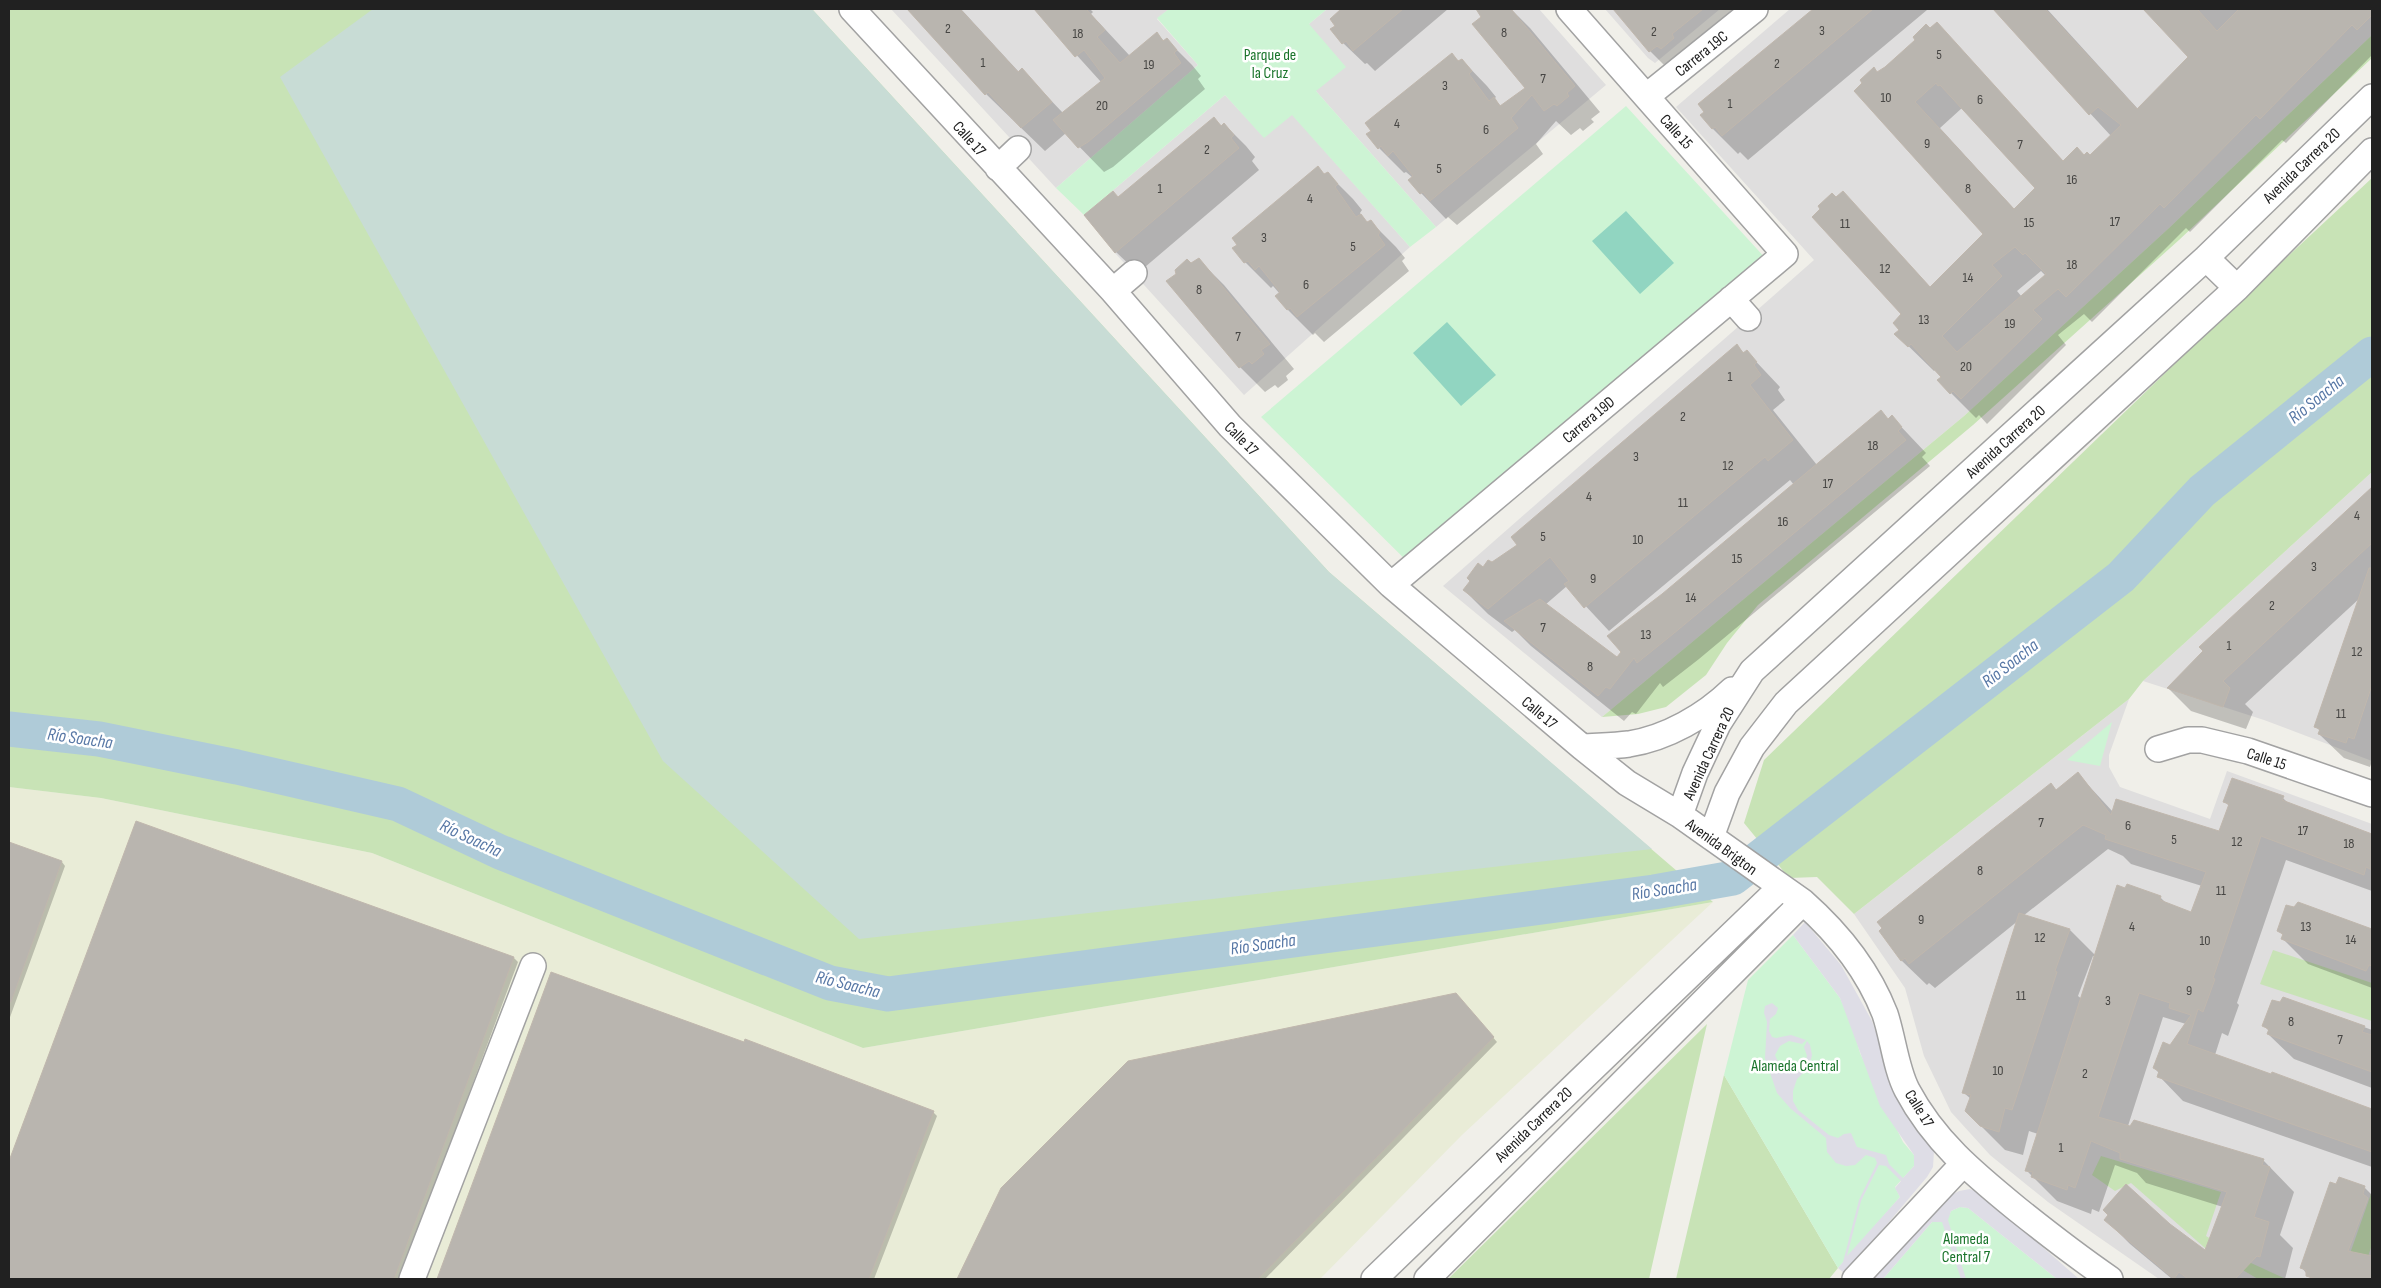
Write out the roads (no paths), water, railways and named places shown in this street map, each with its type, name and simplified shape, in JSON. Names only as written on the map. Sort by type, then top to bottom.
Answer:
[{"type":"street","name":"Calle 17","points":[[852,9],[1113,291],[1230,426],[1391,585],[1582,748],[1628,783],[1680,815]]},
{"type":"street","name":"Calle 15","points":[[1569,9],[1647,96],[1712,157],[1785,254]]},
{"type":"street","name":"Carrera 19C","points":[[1647,96],[1754,9]]},
{"type":"street","name":"Avenida Carrera 20","points":[[1680,815],[1695,773],[1718,724],[1752,671],[2206,258],[2372,97]]},
{"type":"street","points":[[998,168],[1018,149]]},
{"type":"street","name":"Avenida Carrera 20","points":[[1711,837],[1727,793],[1752,746],[1786,702],[2236,288],[2372,151]]},
{"type":"street","name":"Carrera 19D","points":[[1391,585],[1785,254]]},
{"type":"street","points":[[2206,258],[2236,288]]},
{"type":"street","points":[[1113,291],[1134,273]]},
{"type":"street","points":[[1731,299],[1748,318]]},
{"type":"street","points":[[1582,748],[1630,744],[1676,729],[1717,704],[1752,671]]},
{"type":"street","name":"Calle 15","points":[[2158,749],[2188,740],[2202,740],[2248,751],[2372,794]]},
{"type":"street","name":"Avenida Brigton","points":[[1680,815],[1773,882]]},
{"type":"street","name":"Calle 17","points":[[1773,882],[1803,902],[1852,954],[1884,1013],[1907,1090],[1943,1144],[1962,1165],[2110,1279]]},
{"type":"street","name":"Avenida Carrera 20","points":[[1374,1279],[1773,882]]},
{"type":"street","name":"Avenida Carrera 20","points":[[1427,1279],[1803,902]]},
{"type":"street","points":[[412,1279],[533,966]]},
{"type":"street","points":[[1855,1279],[1962,1165]]},
{"type":"waterway","name":"Río Soacha","points":[[9,729],[99,739],[237,767],[398,804],[500,852],[830,983],[888,994],[1654,892],[1733,878],[2121,577],[2202,491],[2372,354]]},
{"type":"park label","name":"Parque de la Cruz","points":[[1270,63]]},
{"type":"park label","name":"Alameda Central","points":[[1795,1065]]},
{"type":"park label","name":"Alameda Central 7","points":[[1966,1247]]}]
